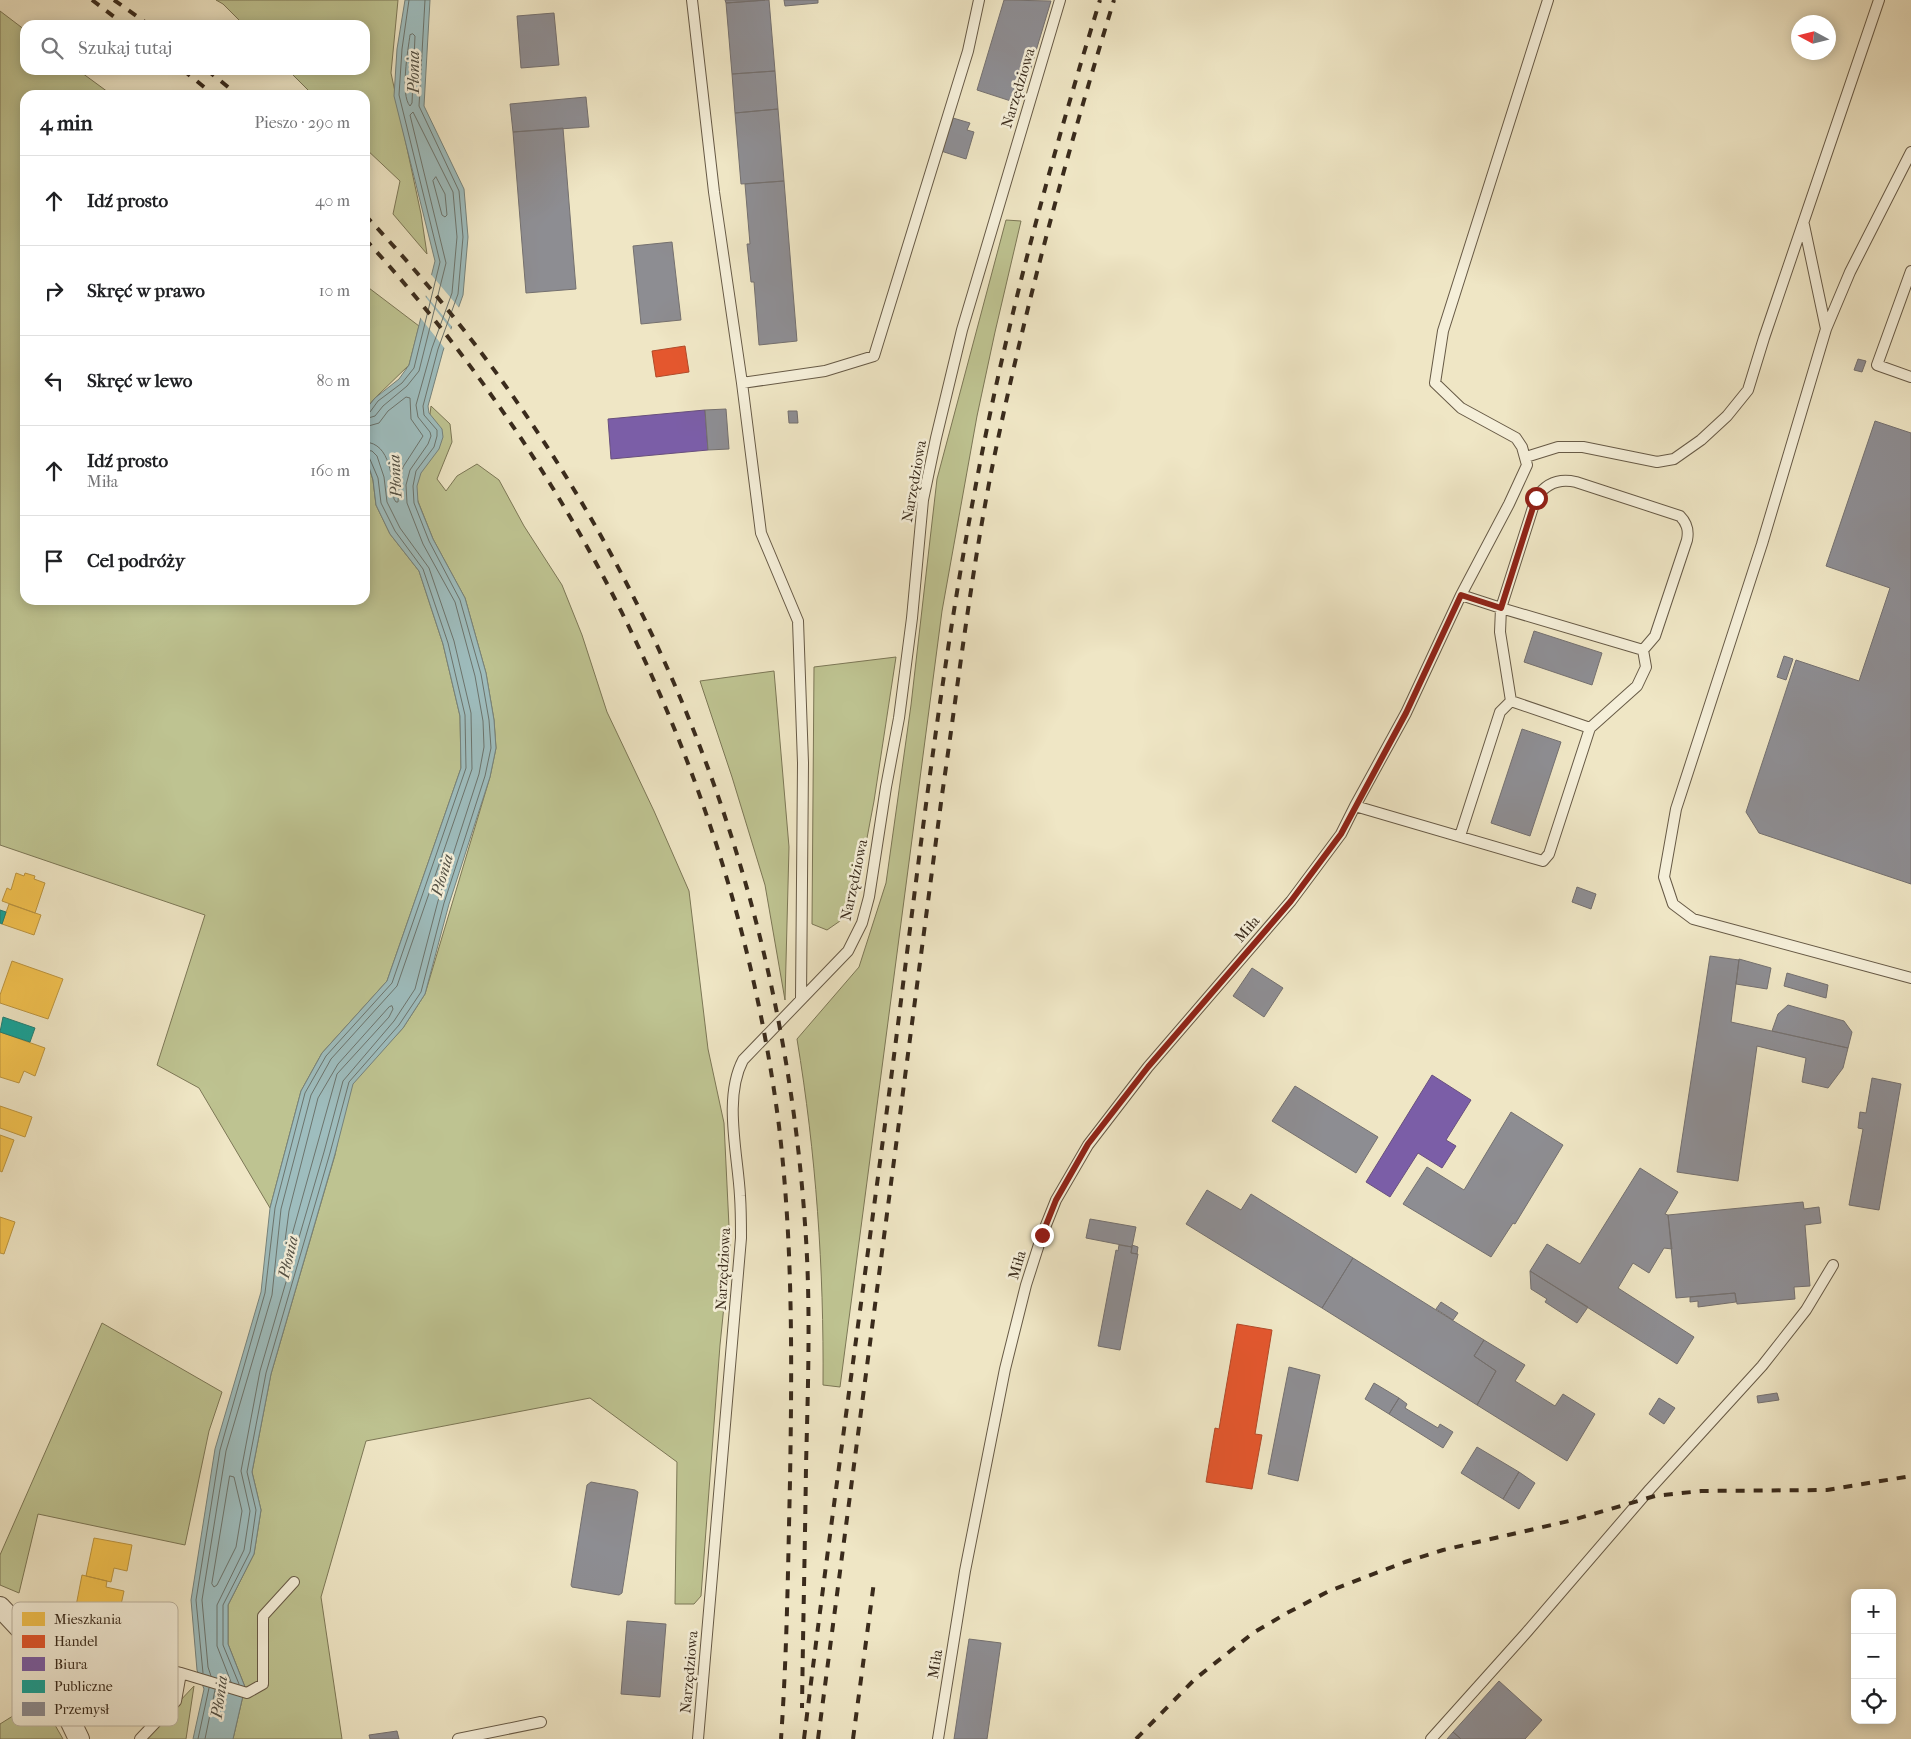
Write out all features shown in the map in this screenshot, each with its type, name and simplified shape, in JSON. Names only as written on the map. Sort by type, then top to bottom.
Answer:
[{"type":"street","points":[[0,1606],[12,1620]]},
{"type":"street","points":[[73,1726],[79,1739]]},
{"type":"lane","points":[[692,0],[714,192],[742,383],[761,533],[798,621],[803,763],[801,998]]},
{"type":"lane","points":[[742,383],[825,371],[874,356],[968,51],[979,0]]},
{"type":"lane","name":"Narzędziowa","points":[[698,1739],[740,1255],[740,1196],[734,1127],[735,1082],[743,1060],[848,951],[856,938],[866,910],[899,718],[912,618],[923,500],[934,447],[964,322],[1060,0]]},
{"type":"lane","points":[[1548,0],[1443,331],[1435,383],[1461,408],[1516,438],[1526,457],[1558,447],[1583,447],[1657,462],[1674,459],[1701,440],[1727,416],[1748,390],[1879,0]]},
{"type":"lane","points":[[1911,152],[1850,272],[1826,329],[1762,544],[1676,809],[1664,877],[1673,904],[1693,918],[1911,978]]},
{"type":"lane","points":[[1804,224],[1826,329]]},
{"type":"lane","points":[[1911,271],[1877,365],[1911,377]]},
{"type":"lane","name":"Miła","points":[[938,1739],[965,1571],[1005,1369],[1039,1243],[1056,1200],[1088,1144],[1148,1067],[1291,901],[1341,834],[1406,713],[1461,595],[1509,504],[1527,465],[1526,457]]},
{"type":"lane","points":[[1511,701],[1500,632],[1501,608],[1536,498],[1541,491],[1553,482],[1560,480],[1576,482],[1680,516],[1687,525],[1689,532],[1687,540],[1655,636],[1643,650]]},
{"type":"lane","points":[[1461,595],[1643,650]]},
{"type":"lane","points":[[1355,806],[1543,861],[1549,854],[1590,728],[1637,686],[1646,667],[1643,650]]},
{"type":"lane","points":[[1511,701],[1590,728]]},
{"type":"lane","points":[[1460,836],[1500,712],[1511,701]]},
{"type":"lane","points":[[1432,1739],[1650,1488],[1762,1366],[1806,1310],[1833,1265]]},
{"type":"lane","points":[[178,1672],[247,1693],[263,1684],[263,1616],[294,1582]]},
{"type":"lane","points":[[178,1692],[182,1673]]},
{"type":"lane","points":[[458,1739],[499,1735],[541,1722]]},
{"type":"lane","points":[[140,1739],[152,1726]]},
{"type":"green space","points":[[216,0],[398,0],[391,73],[421,214],[427,254],[393,214],[400,181],[370,153],[370,90],[308,90],[293,75],[370,75],[370,20],[239,20],[223,4]]},
{"type":"green space","points":[[0,11],[20,26],[20,75],[85,75],[105,90],[20,90],[20,605],[370,605],[370,470],[376,505],[390,534],[419,571],[443,644],[460,716],[461,768],[387,981],[322,1053],[301,1091],[270,1208],[199,1088],[157,1065],[205,915],[0,845]]},
{"type":"green space","points":[[1006,220],[1021,221],[977,416],[942,611],[840,1387],[823,1385],[818,1211],[804,1082],[797,1039],[859,967],[886,883],[911,705],[937,479]]},
{"type":"green space","points":[[370,289],[419,326],[409,365],[370,404]]},
{"type":"green space","points":[[431,406],[450,424],[452,442],[437,479],[446,491],[457,476],[477,464],[499,480],[524,526],[562,585],[582,635],[607,712],[689,891],[708,1049],[724,1123],[730,1247],[720,1345],[701,1596],[694,1604],[675,1604],[677,1462],[590,1398],[366,1441],[321,1597],[342,1739],[233,1739],[245,1687],[228,1644],[228,1605],[254,1554],[261,1510],[252,1472],[271,1374],[335,1155],[349,1086],[403,1028],[425,994],[490,777],[496,748],[494,720],[486,673],[465,598],[433,539],[408,476],[427,439]]},
{"type":"green space","points":[[896,657],[874,801],[853,912],[827,930],[812,924],[814,667]]},
{"type":"green space","points":[[774,671],[789,847],[785,1000],[765,885],[700,681]]},
{"type":"green space","points":[[102,1323],[222,1392],[209,1431],[185,1545],[38,1514],[19,1593],[0,1585],[0,1555]]},
{"type":"green space","points":[[194,1686],[186,1739],[144,1739],[156,1726],[178,1726],[178,1703]]},
{"type":"green space","points":[[12,1716],[12,1726],[56,1726],[63,1739],[0,1739],[0,1724]]},
{"type":"water","name":"Płonia","points":[[405,0],[430,0],[424,106],[464,189],[468,237],[463,295],[443,351],[428,406],[429,413],[442,429],[443,437],[439,449],[421,473],[417,486],[418,502],[433,539],[465,598],[486,673],[494,720],[496,748],[490,777],[449,904],[425,994],[403,1028],[353,1084],[335,1154],[271,1374],[252,1472],[261,1510],[254,1554],[228,1605],[228,1644],[245,1687],[233,1739],[193,1739],[204,1689],[197,1670],[191,1600],[215,1449],[261,1292],[270,1208],[301,1091],[322,1053],[387,981],[461,768],[460,716],[443,644],[419,571],[390,534],[376,505],[370,470],[370,404],[399,379],[409,365],[435,261],[394,96],[397,49]]},
{"type":"pier","points":[[429,272],[461,310],[454,329],[424,293]]},
{"type":"pier","points":[[424,295],[453,332],[446,350],[419,316]]},
{"type":"building: Mieszkania","points":[[16,873],[24,876],[25,873],[35,876],[34,879],[45,883],[35,913],[2,901],[7,888],[11,890]]},
{"type":"building: Mieszkania","points":[[9,904],[41,915],[34,935],[2,924]]},
{"type":"building: Mieszkania","points":[[12,961],[63,979],[48,1019],[0,1003],[0,995]]},
{"type":"building: Mieszkania","points":[[0,1032],[45,1048],[35,1076],[24,1071],[19,1083],[0,1077]]},
{"type":"building: Mieszkania","points":[[0,1106],[32,1117],[25,1137],[0,1128]]},
{"type":"building: Mieszkania","points":[[0,1135],[14,1140],[2,1172],[0,1171]]},
{"type":"building: Mieszkania","points":[[0,1217],[15,1222],[4,1254],[0,1253]]},
{"type":"building: Mieszkania","points":[[94,1538],[132,1545],[127,1571],[114,1568],[111,1582],[86,1576]]},
{"type":"building: Mieszkania","points":[[82,1575],[107,1581],[106,1587],[124,1591],[122,1602],[77,1602]]},
{"type":"building: Handel","points":[[685,346],[689,372],[656,377],[652,351]]},
{"type":"building: Handel","points":[[1237,1324],[1272,1330],[1255,1434],[1262,1435],[1252,1489],[1206,1482],[1215,1428],[1219,1429]]},
{"type":"building: Biura","points":[[705,410],[708,450],[611,459],[608,419]]},
{"type":"building: Biura","points":[[1432,1075],[1471,1100],[1446,1140],[1456,1146],[1442,1168],[1418,1153],[1390,1197],[1366,1182]]},
{"type":"building: Publiczne","points":[[0,910],[6,912],[2,924],[0,923]]},
{"type":"building: Publiczne","points":[[3,1017],[35,1028],[30,1042],[0,1032]]},
{"type":"building: Przemysł","points":[[725,0],[765,0],[726,3]]},
{"type":"building: Przemysł","points":[[769,0],[775,71],[732,74],[726,3]]},
{"type":"building: Przemysł","points":[[784,0],[818,0],[818,3],[785,6]]},
{"type":"building: Przemysł","points":[[1004,0],[1051,1],[1020,104],[977,90]]},
{"type":"building: Przemysł","points":[[554,13],[559,65],[521,68],[517,16]]},
{"type":"building: Przemysł","points":[[775,71],[778,109],[735,113],[732,74]]},
{"type":"building: Przemysł","points":[[586,97],[589,127],[513,132],[510,104]]},
{"type":"building: Przemysł","points":[[1011,101],[1019,103],[1014,119],[1007,117]]},
{"type":"building: Przemysł","points":[[778,109],[784,181],[741,184],[735,113]]},
{"type":"building: Przemysł","points":[[953,118],[970,123],[967,130],[974,132],[966,159],[941,151]]},
{"type":"building: Przemysł","points":[[563,128],[576,289],[526,293],[513,132]]},
{"type":"building: Przemysł","points":[[784,181],[797,341],[759,345],[754,282],[751,282],[747,244],[750,244],[745,184]]},
{"type":"building: Przemysł","points":[[672,242],[681,320],[641,324],[633,246]]},
{"type":"building: Przemysł","points":[[1858,359],[1866,361],[1862,372],[1854,370]]},
{"type":"building: Przemysł","points":[[726,409],[729,449],[708,450],[705,410]]},
{"type":"building: Przemysł","points":[[788,411],[797,411],[798,423],[789,423]]},
{"type":"building: Przemysł","points":[[1875,421],[1911,433],[1911,884],[1759,833],[1746,812],[1796,660],[1859,681],[1890,588],[1826,566]]},
{"type":"building: Przemysł","points":[[1534,631],[1602,653],[1592,685],[1524,662]]},
{"type":"building: Przemysł","points":[[1784,656],[1793,659],[1786,680],[1777,677]]},
{"type":"building: Przemysł","points":[[1522,729],[1561,742],[1530,836],[1491,823]]},
{"type":"building: Przemysł","points":[[1577,887],[1596,894],[1591,909],[1572,902]]},
{"type":"building: Przemysł","points":[[1710,956],[1739,960],[1731,1022],[1848,1048],[1843,1068],[1828,1088],[1802,1082],[1806,1058],[1757,1046],[1738,1181],[1677,1172]]},
{"type":"building: Przemysł","points":[[1739,959],[1771,968],[1767,989],[1736,984]]},
{"type":"building: Przemysł","points":[[1252,968],[1283,988],[1264,1017],[1233,996]]},
{"type":"building: Przemysł","points":[[1787,973],[1828,985],[1826,998],[1784,986]]},
{"type":"building: Przemysł","points":[[1788,1005],[1844,1021],[1852,1032],[1848,1048],[1772,1031],[1778,1014]]},
{"type":"building: Przemysł","points":[[1872,1078],[1901,1084],[1879,1210],[1849,1205],[1863,1129],[1858,1128],[1860,1112],[1866,1113]]},
{"type":"building: Przemysł","points":[[1295,1086],[1378,1137],[1356,1173],[1272,1121]]},
{"type":"building: Przemysł","points":[[1511,1112],[1563,1145],[1515,1224],[1513,1223],[1491,1257],[1403,1204],[1427,1167],[1464,1190]]},
{"type":"building: Przemysł","points":[[1640,1168],[1678,1192],[1665,1214],[1668,1215],[1672,1249],[1664,1248],[1649,1273],[1633,1263],[1618,1288],[1694,1337],[1677,1364],[1530,1271],[1547,1244],[1580,1264]]},
{"type":"building: Przemysł","points":[[1207,1190],[1241,1210],[1251,1194],[1353,1258],[1322,1308],[1186,1224]]},
{"type":"building: Przemysł","points":[[1803,1202],[1804,1209],[1819,1207],[1821,1223],[1805,1225],[1810,1286],[1794,1287],[1795,1299],[1737,1304],[1735,1293],[1676,1298],[1668,1215]]},
{"type":"building: Przemysł","points":[[1090,1219],[1136,1227],[1132,1247],[1086,1238]]},
{"type":"building: Przemysł","points":[[1119,1245],[1132,1247],[1131,1253],[1138,1254],[1120,1350],[1098,1346],[1116,1250],[1118,1251]]},
{"type":"building: Przemysł","points":[[1132,1245],[1138,1247],[1137,1254],[1131,1253]]},
{"type":"building: Przemysł","points":[[1353,1258],[1484,1340],[1474,1356],[1496,1371],[1477,1405],[1322,1308]]},
{"type":"building: Przemysł","points":[[1530,1271],[1588,1307],[1577,1323],[1545,1302],[1547,1299],[1531,1289]]},
{"type":"building: Przemysł","points":[[1735,1293],[1736,1302],[1698,1307],[1698,1301],[1690,1302],[1690,1297]]},
{"type":"building: Przemysł","points":[[1441,1302],[1458,1313],[1453,1320],[1436,1309]]},
{"type":"building: Przemysł","points":[[1484,1340],[1525,1365],[1515,1381],[1555,1406],[1563,1394],[1595,1414],[1567,1461],[1477,1405],[1496,1371],[1474,1356]]},
{"type":"building: Przemysł","points":[[1289,1367],[1320,1375],[1298,1481],[1268,1474]]},
{"type":"building: Przemysł","points":[[1374,1383],[1399,1398],[1389,1414],[1365,1399]]},
{"type":"building: Przemysł","points":[[1777,1393],[1779,1400],[1758,1403],[1757,1396]]},
{"type":"building: Przemysł","points":[[1399,1398],[1407,1404],[1405,1408],[1438,1428],[1440,1424],[1453,1432],[1443,1448],[1389,1414]]},
{"type":"building: Przemysł","points":[[1659,1398],[1675,1408],[1664,1424],[1649,1414]]},
{"type":"building: Przemysł","points":[[1477,1447],[1519,1472],[1503,1499],[1461,1473]]},
{"type":"building: Przemysł","points":[[1519,1472],[1535,1483],[1519,1509],[1503,1499]]},
{"type":"building: Przemysł","points":[[591,1482],[638,1492],[622,1593],[619,1595],[572,1587],[571,1585],[587,1485]]},
{"type":"building: Przemysł","points":[[627,1621],[666,1624],[660,1697],[621,1694]]},
{"type":"building: Przemysł","points":[[969,1639],[1001,1643],[987,1739],[954,1739]]},
{"type":"building: Przemysł","points":[[1499,1681],[1542,1720],[1525,1739],[1461,1739],[1453,1732]]},
{"type":"building: Przemysł","points":[[397,1731],[399,1739],[370,1739],[369,1735]]},
{"type":"building: Przemysł","points":[[1453,1732],[1461,1739],[1447,1739]]},
{"type":"railway","points":[[92,0],[118,20]]},
{"type":"railway","points":[[114,0],[142,20]]},
{"type":"railway","points":[[804,1739],[924,818],[963,558],[978,472],[1019,288],[1071,95],[1100,0]]},
{"type":"railway","points":[[818,1739],[942,795],[978,546],[1005,405],[1033,288],[1063,173],[1114,0]]},
{"type":"railway","points":[[189,75],[208,90]]},
{"type":"railway","points":[[213,75],[232,90]]},
{"type":"railway","points":[[370,221],[458,322],[540,436],[612,556],[673,681],[723,811],[762,945],[789,1083],[805,1224],[808,1284],[808,1345],[802,1708]]},
{"type":"railway","points":[[370,245],[445,334],[518,434],[583,540],[640,651],[689,765],[728,883],[758,1003],[779,1126],[787,1215],[791,1347],[791,1436],[785,1674],[781,1739]]},
{"type":"railway","points":[[1136,1739],[1195,1679],[1253,1633],[1329,1591],[1405,1562],[1443,1550],[1569,1521],[1655,1496],[1701,1491],[1827,1490],[1911,1476]]},
{"type":"railway","points":[[853,1739],[874,1582]]},
{"type":"route","points":[[1042,1235],[1056,1200],[1088,1144],[1148,1067],[1291,901],[1341,834],[1406,713],[1461,595],[1501,608],[1536,498]]}]
